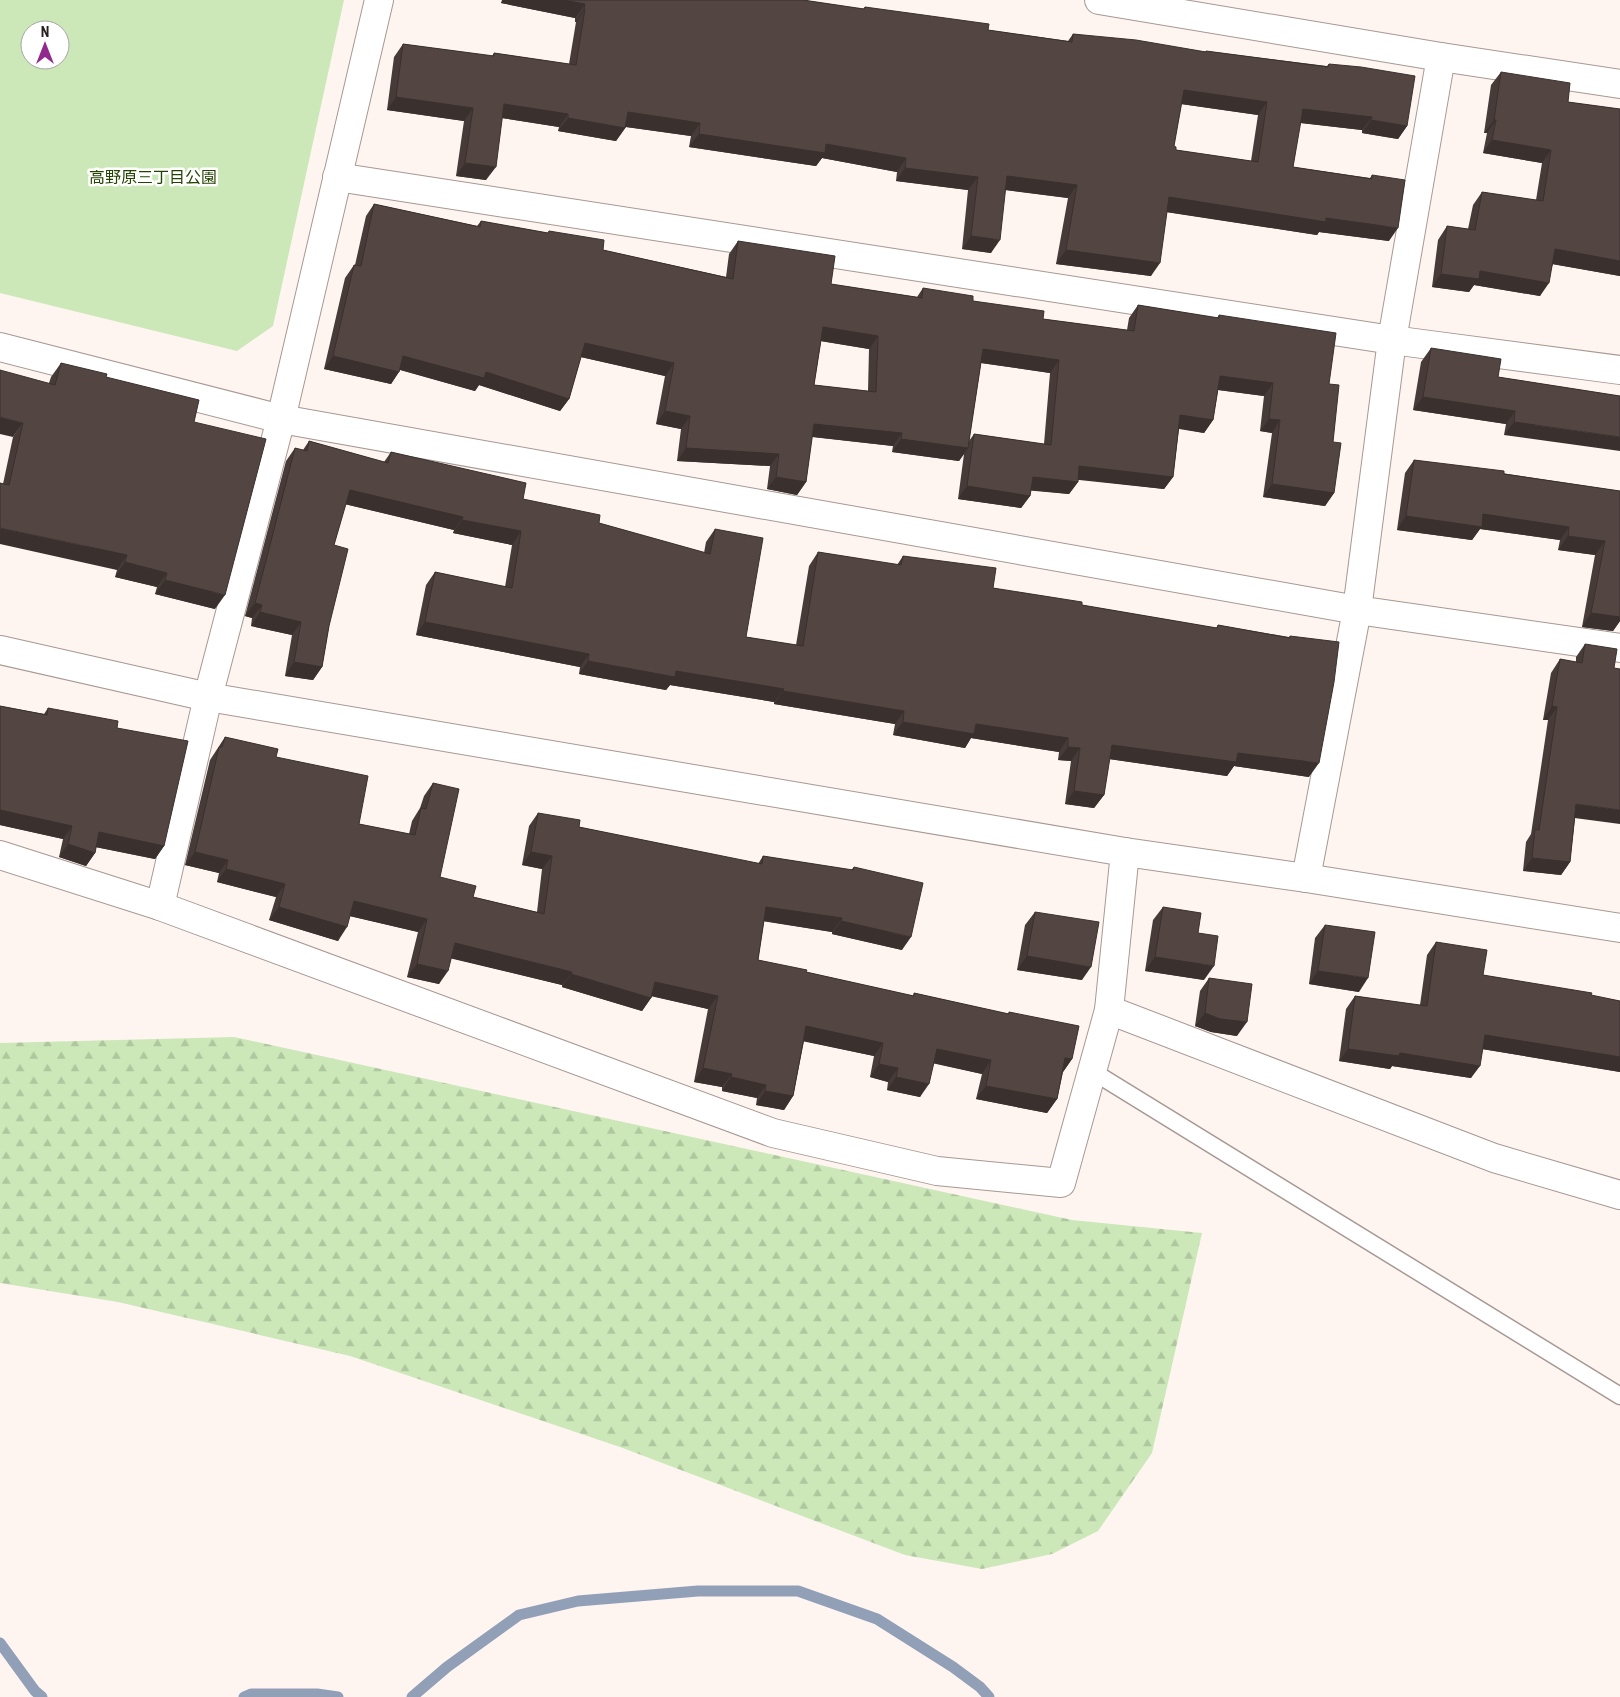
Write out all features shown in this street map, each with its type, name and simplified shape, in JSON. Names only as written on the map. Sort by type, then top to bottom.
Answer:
[{"type":"street","points":[[160,906],[208,697],[281,419],[379,0]]},
{"type":"street","points":[[1099,0],[1620,84]]},
{"type":"street","points":[[1306,878],[1357,610],[1392,340],[1441,56]]},
{"type":"street","points":[[337,177],[1392,340],[1620,370]]},
{"type":"street","points":[[0,347],[281,419],[1357,610],[1620,648]]},
{"type":"street","points":[[0,650],[208,697],[1125,852],[1306,878],[1620,928]]},
{"type":"street","points":[[0,855],[160,906],[773,1133],[937,1171],[1061,1184],[1109,1010],[1125,852]]},
{"type":"street","points":[[1109,1010],[1494,1158],[1620,1195]]},
{"type":"lane","points":[[1092,1071],[1620,1396]]},
{"type":"green space","name":"高野原三丁目公園","points":[[0,0],[344,0],[273,326],[237,351],[0,293]]},
{"type":"green space","points":[[234,1037],[1072,1220],[1202,1233],[1152,1453],[1098,1531],[1052,1554],[982,1569],[905,1555],[620,1447],[350,1356],[118,1302],[0,1283],[0,1043]]},
{"type":"building","points":[[563,0],[803,0],[989,24],[988,30],[1072,42],[1073,34],[1136,40],[1206,52],[1328,67],[1329,64],[1361,67],[1415,76],[1407,126],[1371,120],[1372,117],[1303,109],[1293,167],[1372,179],[1372,175],[1405,180],[1398,228],[1326,218],[1326,222],[1169,197],[1160,263],[1066,250],[1077,185],[1007,176],[1000,240],[971,236],[978,177],[905,168],[906,158],[826,144],[825,153],[699,134],[700,123],[628,112],[625,128],[568,118],[568,114],[504,104],[496,167],[465,163],[473,108],[396,97],[403,44],[494,56],[494,53],[576,65],[585,4]],"holes":[[[1184,90],[1267,102],[1258,162],[1176,150],[1174,146]]]},
{"type":"building","points":[[1501,72],[1570,83],[1568,102],[1620,109],[1620,261],[1555,249],[1549,283],[1480,271],[1479,279],[1441,274],[1447,226],[1475,230],[1482,192],[1543,201],[1551,150],[1492,140]]},
{"type":"building","points":[[374,204],[480,227],[481,221],[548,233],[549,231],[604,240],[603,250],[733,279],[738,241],[835,256],[831,284],[922,298],[923,288],[973,296],[973,301],[1044,311],[1043,319],[1134,331],[1138,305],[1219,318],[1219,315],[1336,333],[1329,384],[1339,385],[1333,442],[1341,443],[1334,493],[1272,484],[1280,420],[1269,419],[1273,383],[1220,376],[1213,420],[1180,415],[1173,477],[1079,466],[1078,482],[1033,477],[1030,496],[967,486],[974,434],[1051,445],[1059,360],[983,349],[968,448],[901,439],[902,433],[814,424],[806,482],[776,477],[779,454],[686,448],[690,416],[665,411],[674,363],[585,343],[569,399],[486,372],[484,378],[403,356],[399,372],[333,356],[354,265],[361,266]],"holes":[[[823,327],[878,336],[876,392],[814,385]]]},
{"type":"building","points":[[1431,348],[1501,359],[1498,377],[1620,396],[1620,437],[1514,422],[1515,411],[1423,397]]},
{"type":"building","points":[[61,363],[107,374],[106,377],[199,400],[194,422],[266,439],[225,595],[165,580],[167,573],[125,562],[127,555],[0,528],[0,483],[9,485],[23,423],[0,417],[0,370],[55,385]]},
{"type":"building","points":[[309,441],[388,463],[391,452],[526,483],[523,499],[600,515],[599,523],[710,554],[715,529],[763,538],[746,637],[803,646],[818,552],[901,565],[903,556],[996,568],[993,588],[1082,602],[1082,605],[1217,628],[1218,625],[1290,638],[1290,636],[1339,642],[1334,682],[1319,763],[1238,753],[1236,762],[1112,745],[1104,795],[1074,791],[1080,748],[1068,747],[1068,738],[976,724],[974,734],[903,722],[904,711],[676,671],[675,677],[588,661],[589,654],[425,622],[435,572],[512,588],[521,531],[462,520],[463,517],[350,490],[334,545],[348,549],[329,626],[322,667],[294,662],[301,622],[260,612],[262,605],[255,603],[295,448],[307,451]]},
{"type":"building","points":[[1414,460],[1504,471],[1504,474],[1620,491],[1620,617],[1591,613],[1605,541],[1568,536],[1569,527],[1483,514],[1482,527],[1406,516]]},
{"type":"building","points":[[1585,644],[1617,649],[1614,668],[1620,669],[1620,810],[1576,804],[1570,862],[1532,858],[1535,829],[1539,830],[1557,707],[1552,706],[1560,659],[1582,663]]},
{"type":"building","points":[[0,706],[47,715],[48,708],[118,721],[117,728],[188,741],[164,846],[99,832],[95,853],[68,844],[72,826],[0,810]]},
{"type":"building","points":[[225,737],[278,749],[276,757],[368,776],[359,824],[415,835],[421,808],[426,809],[433,783],[459,789],[440,877],[476,886],[473,897],[544,914],[552,856],[531,852],[538,813],[580,820],[579,827],[762,864],[763,856],[853,870],[854,867],[923,883],[911,937],[841,921],[842,918],[766,907],[758,960],[914,996],[914,993],[1009,1014],[1009,1012],[1079,1026],[1072,1059],[1065,1058],[1057,1099],[986,1086],[991,1060],[937,1049],[929,1084],[896,1077],[898,1068],[879,1064],[883,1043],[806,1026],[793,1096],[765,1091],[766,1085],[731,1077],[732,1074],[703,1068],[718,996],[655,982],[651,998],[571,974],[572,972],[455,943],[448,971],[417,964],[427,919],[354,901],[347,927],[279,907],[285,884],[226,869],[228,860],[195,852],[219,747],[222,747]]},
{"type":"building","points":[[1163,907],[1201,913],[1198,933],[1218,936],[1214,966],[1155,957]]},
{"type":"building","points":[[1035,912],[1099,922],[1091,967],[1027,956]]},
{"type":"building","points":[[1325,925],[1375,932],[1368,978],[1318,971]]},
{"type":"building","points":[[1436,942],[1487,950],[1483,975],[1592,993],[1591,995],[1620,1001],[1620,1057],[1485,1035],[1480,1066],[1400,1053],[1399,1056],[1348,1049],[1355,996],[1427,1006]]},
{"type":"building","points":[[1209,978],[1252,984],[1247,1022],[1220,1019],[1205,1013]]},
{"type":"waterway","points":[[412,1697],[447,1667],[519,1615],[578,1601],[698,1591],[798,1591],[877,1619],[953,1667],[980,1687],[989,1697]]},
{"type":"waterway","points":[[0,1643],[35,1691],[42,1697]]},
{"type":"waterway","points":[[244,1697],[251,1694],[317,1694],[338,1697]]}]
